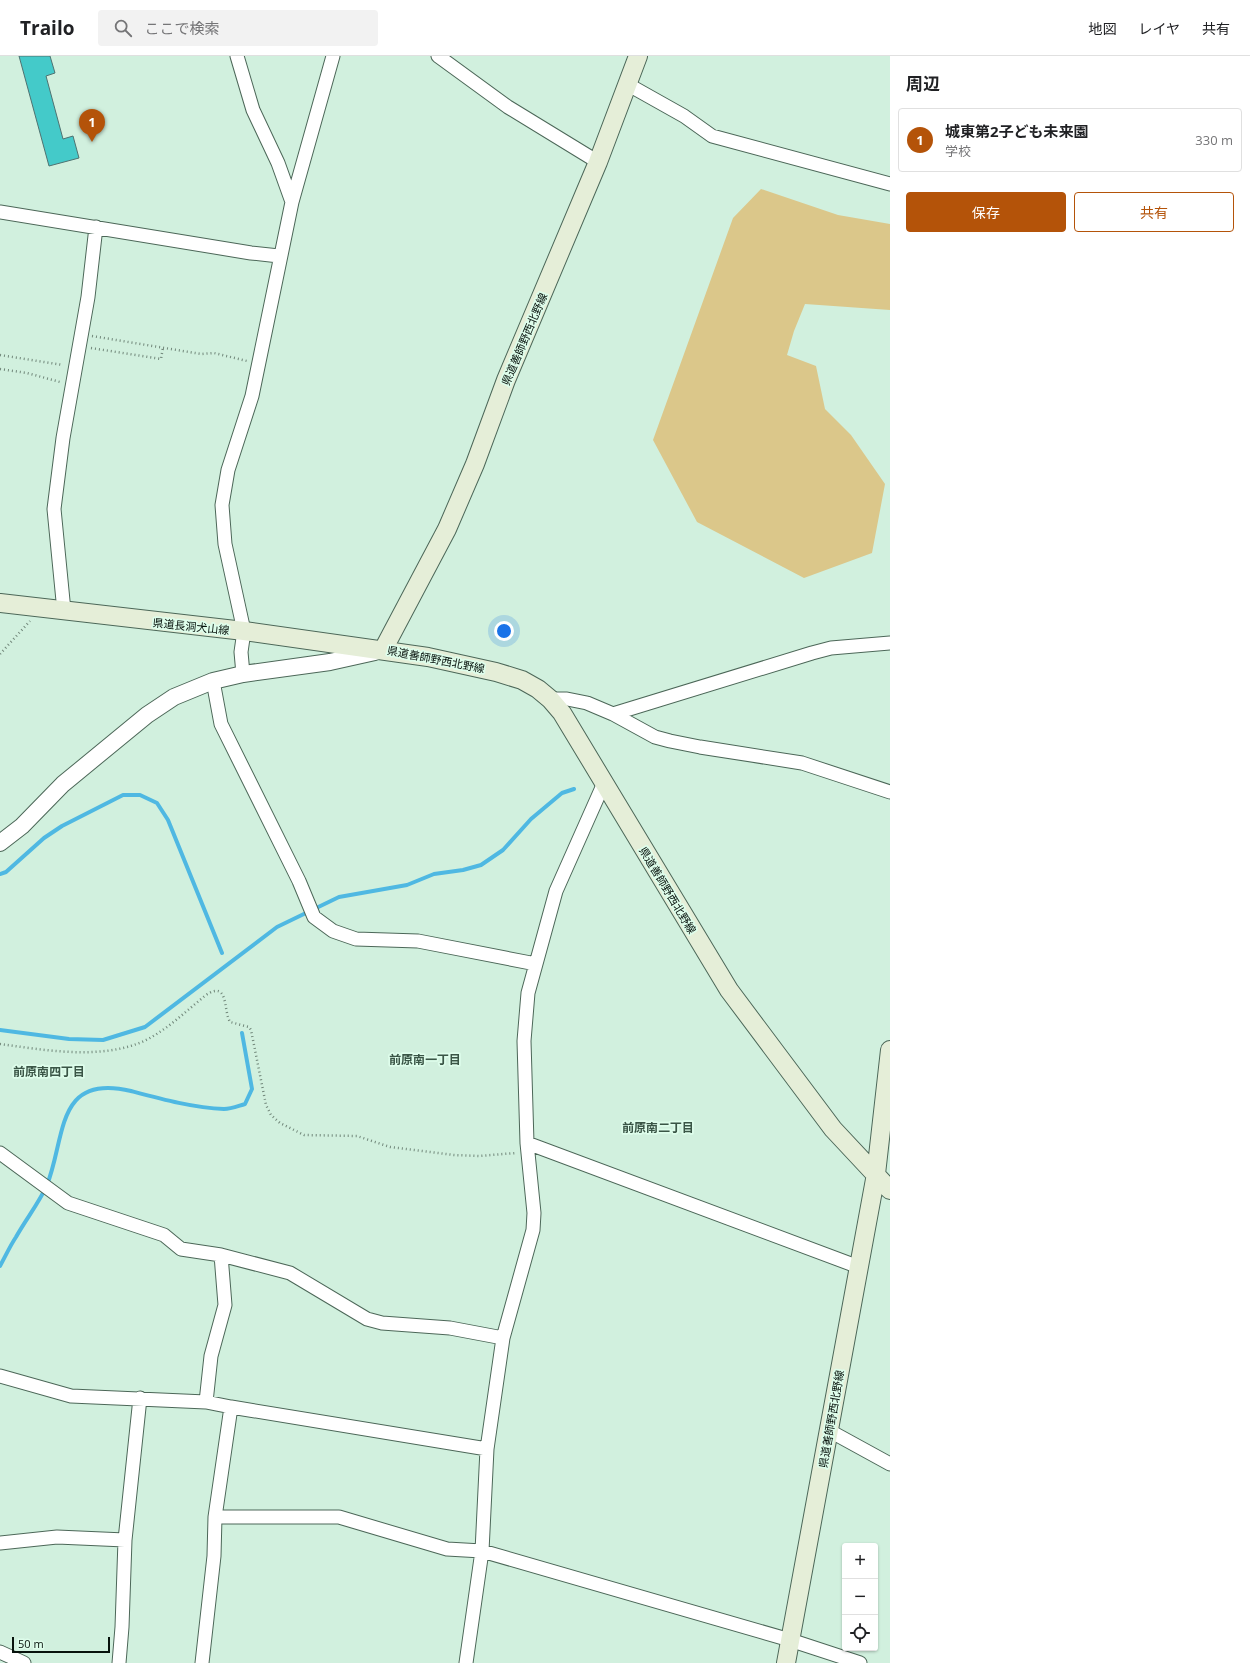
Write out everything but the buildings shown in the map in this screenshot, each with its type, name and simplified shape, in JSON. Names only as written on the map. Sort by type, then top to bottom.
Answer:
[{"type":"main road","name":"県道善師野西北野線","points":[[638,56],[598,162],[506,380],[475,464],[447,529],[382,650],[428,657],[496,672],[522,680],[538,689],[550,699],[562,713],[729,990],[833,1129],[876,1174]]},
{"type":"main road","name":"県道長洞犬山線","points":[[0,603],[382,650]]},
{"type":"main road","name":"県道善師野西北野線","points":[[786,1663],[876,1174],[890,1050]]},
{"type":"main road","points":[[876,1174],[890,1190]]},
{"type":"street","points":[[237,56],[253,110],[278,163],[292,202]]},
{"type":"street","points":[[243,674],[241,652],[244,632],[225,544],[222,505],[228,470],[252,396],[279,256],[292,202],[333,56]]},
{"type":"street","points":[[438,56],[508,107],[598,162]]},
{"type":"street","points":[[627,84],[684,116],[712,136],[890,184]]},
{"type":"street","points":[[0,212],[251,253],[279,256]]},
{"type":"street","points":[[64,611],[54,509],[96,227]]},
{"type":"street","points":[[613,714],[831,648],[890,643]]},
{"type":"street","points":[[0,843],[22,826],[63,784],[146,715],[174,697],[213,681],[243,674],[330,662],[341,658],[382,650]]},
{"type":"street","points":[[213,681],[221,724],[305,895],[314,917],[333,931],[356,939],[418,941],[536,964]]},
{"type":"street","points":[[550,699],[567,699],[587,703],[613,714],[655,737],[700,748],[802,763],[890,792]]},
{"type":"street","points":[[466,1663],[482,1551],[487,1449],[503,1338],[533,1230],[534,1213],[527,1147],[524,1015],[528,993],[556,891],[602,780]]},
{"type":"street","points":[[527,1147],[858,1267]]},
{"type":"street","points":[[0,1153],[68,1203],[164,1235],[181,1249],[221,1255],[290,1273],[367,1319],[382,1323],[450,1328],[503,1338]]},
{"type":"street","points":[[206,1402],[211,1356],[225,1305],[221,1255]]},
{"type":"street","points":[[0,1376],[71,1396],[206,1402],[487,1449]]},
{"type":"street","points":[[118,1663],[122,1628],[125,1540],[140,1398]]},
{"type":"street","points":[[202,1663],[214,1556],[215,1517],[231,1407]]},
{"type":"street","points":[[828,1430],[890,1464]]},
{"type":"street","points":[[215,1517],[339,1517],[447,1549],[482,1551],[790,1640],[860,1663]]},
{"type":"street","points":[[0,1542],[57,1537],[125,1540]]},
{"type":"street","points":[[0,1652],[24,1663]]},
{"type":"path","points":[[80,341],[161,359],[163,347]]},
{"type":"path","points":[[80,341],[163,347],[201,354],[214,353],[259,364]]},
{"type":"path","points":[[0,355],[75,367]]},
{"type":"path","points":[[0,369],[72,383]]},
{"type":"path","points":[[0,654],[30,623],[33,607]]},
{"type":"path","points":[[0,1044],[79,1052],[104,1052],[122,1048],[141,1042],[164,1030],[206,995],[212,991],[218,991],[222,993],[225,1000],[227,1016],[230,1022],[249,1027],[252,1030],[266,1105],[271,1115],[295,1132],[316,1137],[357,1136],[390,1147],[454,1155],[506,1155],[527,1147]]},
{"type":"shaded area","points":[[761,189],[838,215],[890,224],[890,310],[805,304],[794,331],[787,355],[816,366],[825,409],[851,435],[885,484],[872,553],[804,578],[697,522],[653,440],[733,218]]},
{"type":"waterway","points":[[0,1030],[69,1039],[103,1040],[145,1027],[277,927],[339,897],[407,885],[434,874],[463,870],[481,865],[503,850],[531,819],[562,793],[574,789]]},
{"type":"waterway","points":[[0,874],[6,872],[44,838],[62,826],[123,795],[140,795],[157,803],[168,820],[222,953]]},
{"type":"waterway","points":[[0,1266],[47,1185],[62,1129],[68,1113],[76,1100],[88,1091],[106,1088],[131,1091],[178,1103],[201,1107],[227,1109],[245,1104],[252,1089],[242,1033]]},
{"type":"place","name":"城東第2子ども未来園","points":[[92,142]]},
{"type":"district","name":"前原南一丁目","points":[[425,1059]]},
{"type":"district","name":"前原南四丁目","points":[[49,1071]]},
{"type":"district","name":"前原南二丁目","points":[[658,1127]]}]
